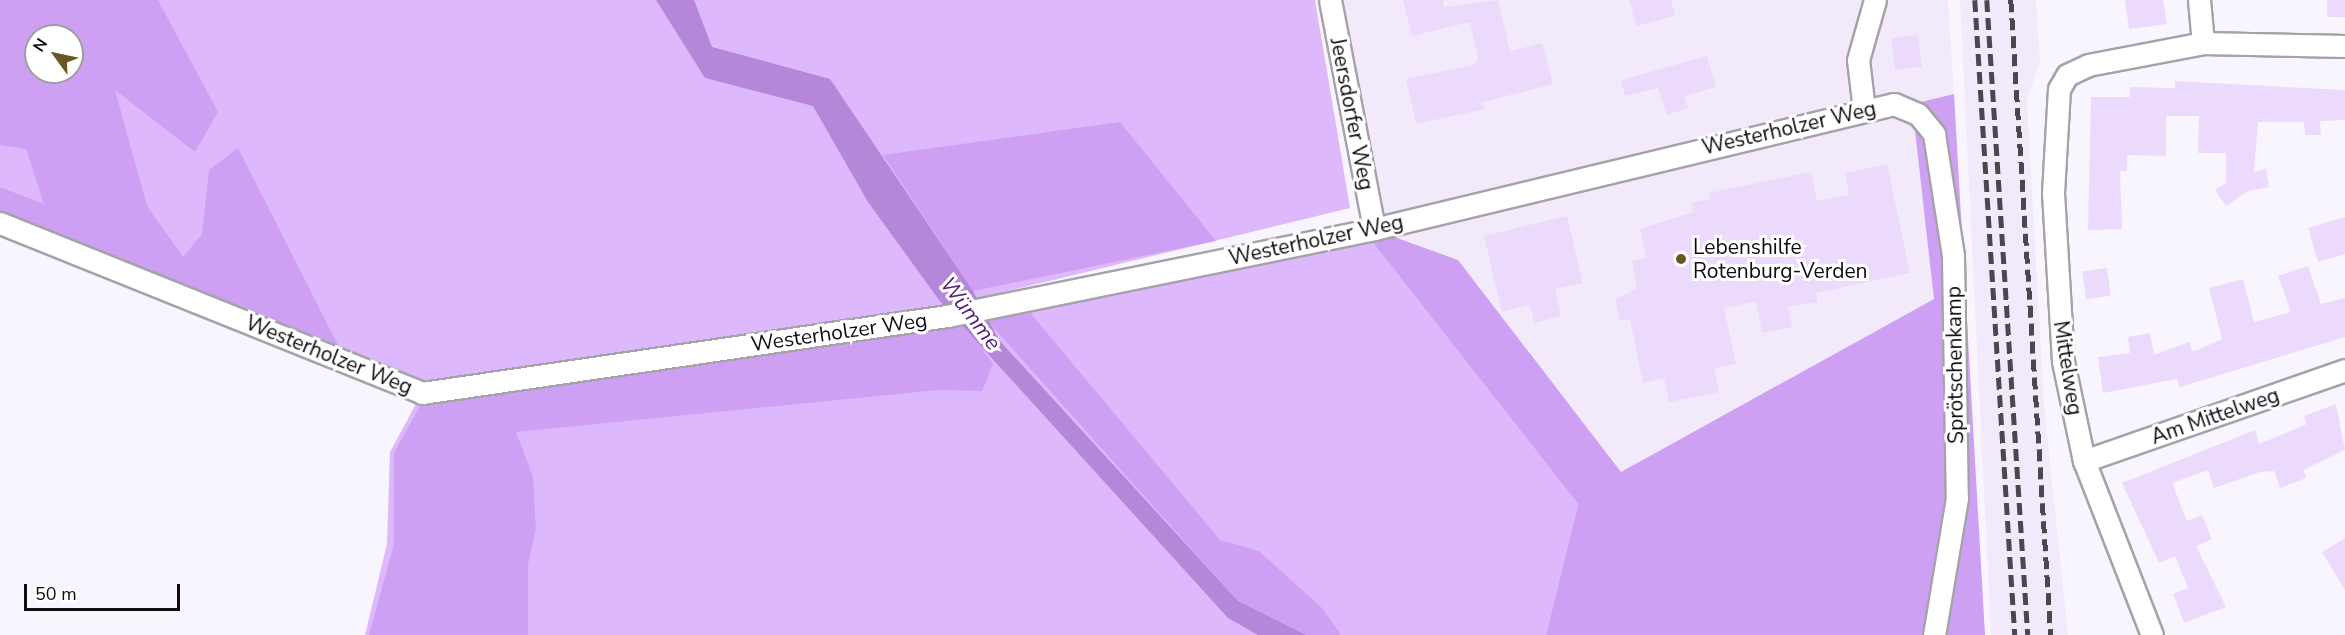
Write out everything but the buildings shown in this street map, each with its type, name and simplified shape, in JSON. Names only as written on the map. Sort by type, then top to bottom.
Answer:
[{"type":"street","name":"Jeersdorfer Weg","points":[[1330,0],[1374,229]]},
{"type":"street","points":[[1864,110],[1858,60],[1875,0]]},
{"type":"street","points":[[2199,0],[2203,43],[2345,46]]},
{"type":"street","name":"Mittelweg","points":[[2152,635],[2084,461],[2063,361],[2055,251],[2059,89],[2067,75],[2082,66],[2203,43]]},
{"type":"street","name":"Westerholzer Weg","points":[[0,223],[422,393],[947,316],[1374,229],[1864,110],[1907,107]]},
{"type":"street","name":"Sprötschenkamp","points":[[1907,107],[1934,134],[1953,256],[1957,498],[1934,635]]},
{"type":"street","name":"Am Mittelweg","points":[[2084,461],[2345,370]]},
{"type":"shaded area","points":[[0,0],[1315,0],[1350,208],[938,308],[422,388],[0,212]]},
{"type":"shaded area","points":[[0,0],[158,0],[218,112],[195,152],[115,90],[147,206],[183,257],[202,234],[209,170],[238,148],[342,353],[0,212],[0,187],[44,204],[26,149],[0,145]]},
{"type":"shaded area","points":[[1332,0],[1948,0],[1954,94],[1913,104],[1934,299],[1621,472],[1458,260],[1374,229]]},
{"type":"shaded area","points":[[1960,0],[2036,0],[2040,62],[2027,100],[2044,404],[2068,635],[1991,635]]},
{"type":"shaded area","points":[[1954,94],[1985,635],[1546,635],[1578,504],[1370,239],[1389,235],[1458,260],[1621,472],[1934,299],[1912,104]]},
{"type":"shaded area","points":[[1120,122],[1216,241],[973,291],[883,155]]},
{"type":"shaded area","points":[[1370,239],[1578,504],[1546,635],[365,635],[387,544],[390,452],[417,402],[1031,315],[1027,309]]},
{"type":"shaded area","points":[[1027,309],[1220,540],[1259,551],[1322,608],[1341,635],[1306,635],[1238,601],[984,317]]},
{"type":"shaded area","points":[[964,323],[993,364],[982,391],[938,390],[516,432],[533,477],[536,529],[528,564],[528,635],[369,635],[394,544],[394,453],[425,397]]},
{"type":"water","name":"Wümme","points":[[656,0],[694,0],[712,47],[830,79],[973,291],[999,340],[1238,601],[1306,635],[1258,635],[1228,618],[939,300],[868,202],[813,106],[705,78]]},
{"type":"railway","points":[[1975,0],[2015,635]]},
{"type":"railway","points":[[1987,0],[2028,635]]},
{"type":"railway","points":[[2011,0],[2051,635]]},
{"type":"place","name":"Lebenshilfe Rotenburg-Verden","points":[[1681,259]]}]
